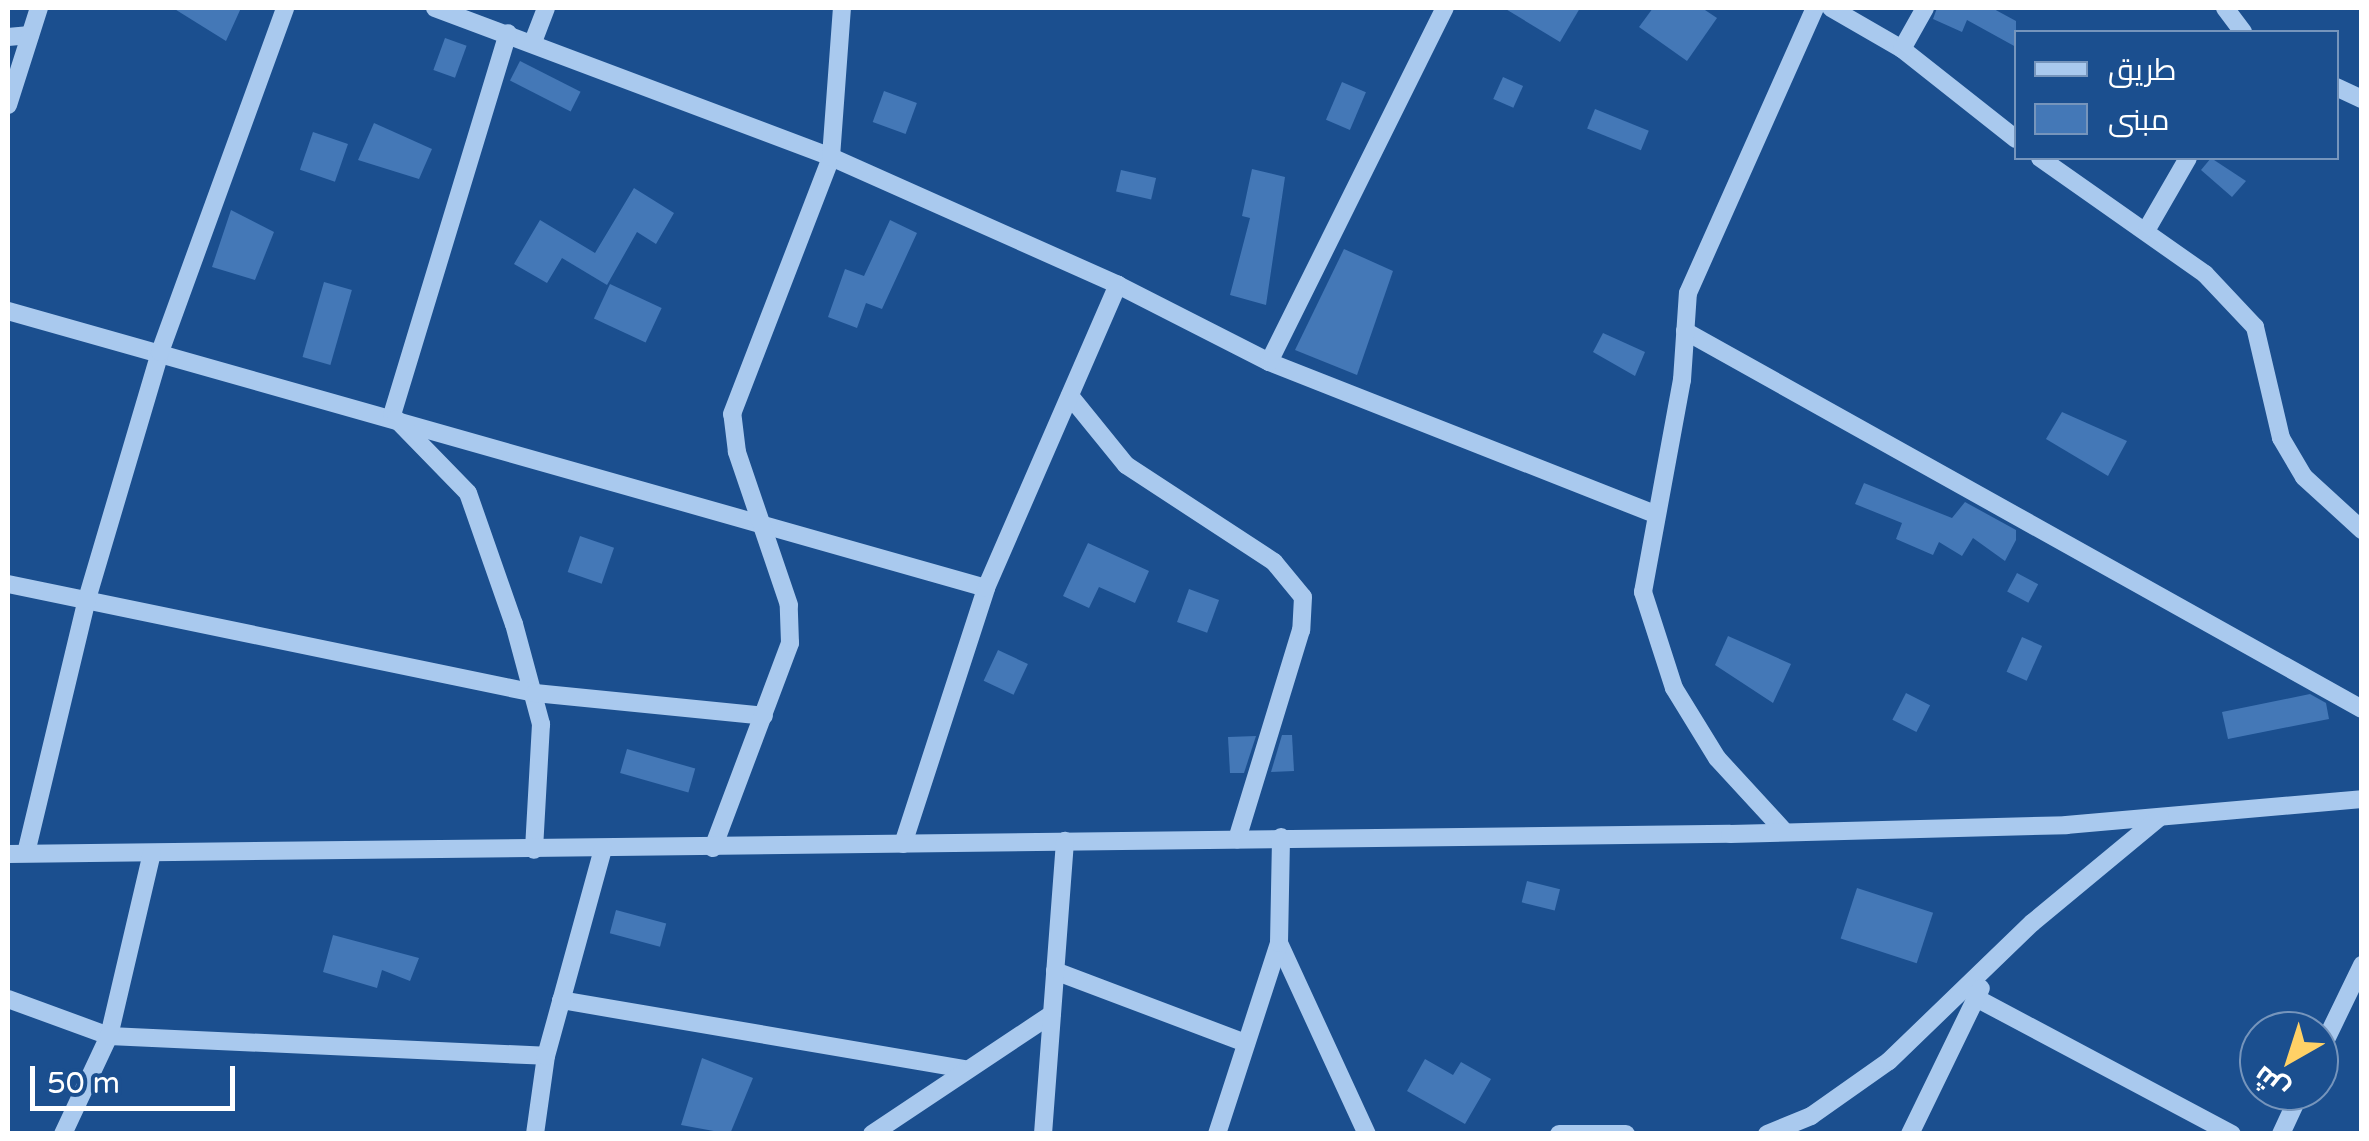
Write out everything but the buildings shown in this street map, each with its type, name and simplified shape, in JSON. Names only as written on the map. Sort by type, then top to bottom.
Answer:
[{"type":"street","points":[[8,105],[39,8]]},
{"type":"street","points":[[285,8],[160,352],[17,854],[603,850],[1786,832],[2160,817],[2362,799]]},
{"type":"street","points":[[434,8],[534,42],[831,157],[1118,285],[1269,362],[1653,513]]},
{"type":"street","points":[[534,42],[546,8]]},
{"type":"street","points":[[713,848],[790,643],[789,604],[762,526],[732,414],[831,157],[842,8]]},
{"type":"street","points":[[1269,362],[1445,8]]},
{"type":"street","points":[[1786,832],[1717,758],[1674,688],[1643,592],[1688,294],[1815,8]]},
{"type":"street","points":[[1831,8],[1902,49],[2014,137]]},
{"type":"street","points":[[1902,49],[1925,8]]},
{"type":"street","points":[[2226,8],[2242,30]]},
{"type":"street","points":[[392,415],[508,33]]},
{"type":"street","points":[[8,37],[30,35]]},
{"type":"street","points":[[2339,88],[2362,99]]},
{"type":"street","points":[[2043,160],[2147,229],[2255,327],[2281,438],[2304,477],[2362,530]]},
{"type":"street","points":[[2147,229],[2187,160]]},
{"type":"street","points":[[903,844],[986,588],[1118,285]]},
{"type":"street","points":[[8,311],[392,415],[762,526],[986,588]]},
{"type":"street","points":[[1685,331],[2360,704]]},
{"type":"street","points":[[1070,396],[1136,474],[1274,562],[1302,597],[1301,630],[1238,839]]},
{"type":"street","points":[[392,415],[468,493],[535,693],[541,724],[534,850]]},
{"type":"street","points":[[8,584],[535,693],[764,716]]},
{"type":"street","points":[[1768,1134],[1811,1116],[1889,1061],[2160,817]]},
{"type":"street","points":[[1217,1134],[1279,942],[1281,838]]},
{"type":"street","points":[[1043,1134],[1064,841]]},
{"type":"street","points":[[534,1134],[546,1056],[603,850]]},
{"type":"street","points":[[63,1134],[109,1036],[152,852]]},
{"type":"street","points":[[1279,942],[1367,1134]]},
{"type":"street","points":[[1910,1134],[1992,965]]},
{"type":"street","points":[[2339,1013],[2362,966]]},
{"type":"street","points":[[1055,971],[1246,1043]]},
{"type":"street","points":[[1976,998],[2232,1134]]},
{"type":"street","points":[[561,1000],[966,1069]]},
{"type":"street","points":[[10,1007],[109,1036],[546,1056]]},
{"type":"street","points":[[872,1134],[1052,1014]]},
{"type":"street","points":[[2281,1134],[2292,1111]]},
{"type":"street","points":[[1559,1134],[1626,1134]]}]
